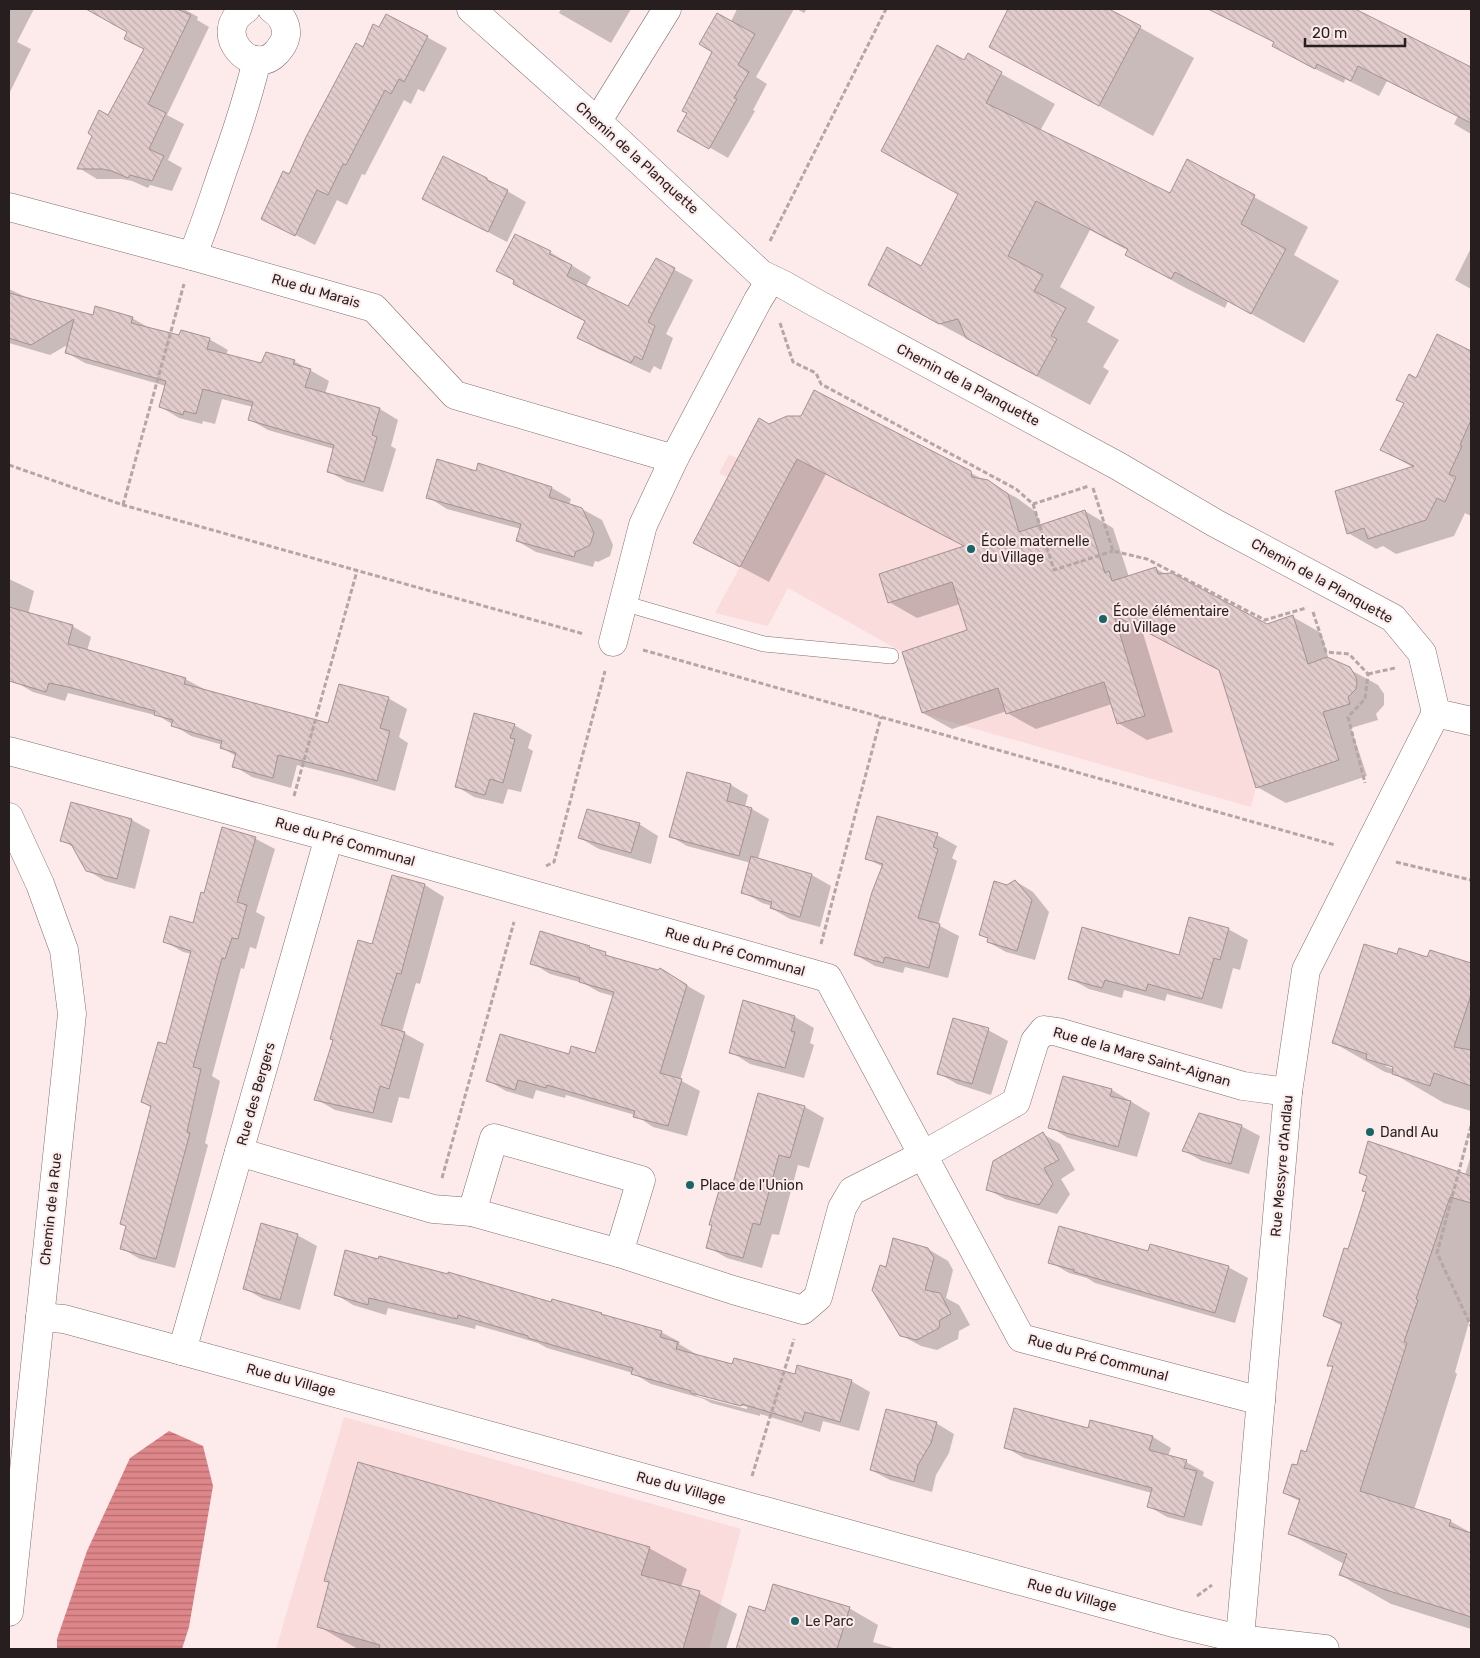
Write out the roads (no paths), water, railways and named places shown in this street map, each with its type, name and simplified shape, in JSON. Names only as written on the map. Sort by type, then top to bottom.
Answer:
[{"type":"street","points":[[246,9],[237,16],[232,26],[232,36],[234,45],[240,53],[248,58],[257,60],[267,59],[275,54],[283,45],[286,26],[282,18],[272,9]]},
{"type":"street","name":"Chemin de la Planquette","points":[[471,9],[597,122],[760,281],[784,285],[1118,466],[1215,523],[1394,618],[1422,652],[1436,713]]},
{"type":"street","points":[[597,122],[667,9]]},
{"type":"street","points":[[192,256],[233,142],[257,60]]},
{"type":"street","name":"Rue du Marais","points":[[9,207],[192,256],[374,308],[455,395],[674,459]]},
{"type":"street","points":[[613,642],[643,525],[760,281]]},
{"type":"street","points":[[1436,713],[1471,721]]},
{"type":"street","name":"Rue Messyre d'Andlau","points":[[1240,1644],[1288,1092],[1306,970],[1436,713]]},
{"type":"street","name":"Rue du Pré Communal","points":[[9,751],[329,837],[828,978],[1021,1338],[1261,1401]]},
{"type":"street","name":"Chemin de la Rue","points":[[9,817],[40,884],[64,950],[72,1014],[9,1612]]},
{"type":"street","name":"Rue des Bergers","points":[[182,1351],[329,837]]},
{"type":"street","name":"Rue de la Mare Saint-Aignan","points":[[619,1253],[733,1290],[803,1310],[818,1296],[842,1208],[852,1191],[923,1155],[1016,1102],[1035,1041],[1044,1030],[1058,1032],[1243,1086],[1288,1092]]},
{"type":"street","points":[[239,1152],[433,1210],[472,1212],[619,1253],[641,1180],[494,1138],[472,1212]]},
{"type":"street","name":"Rue du Village","points":[[40,1317],[64,1320],[182,1351],[1177,1624],[1240,1644],[1325,1649]]},
{"type":"lane","points":[[623,603],[764,644],[891,656]]},
{"type":"place","name":"École maternelle du Village","points":[[971,549]]},
{"type":"place","name":"École élémentaire du Village","points":[[1103,619]]},
{"type":"place","name":"Dandl Au","points":[[1370,1132]]},
{"type":"place","name":"Place de l'Union","points":[[690,1185]]},
{"type":"place","name":"Le Parc","points":[[795,1621]]}]
